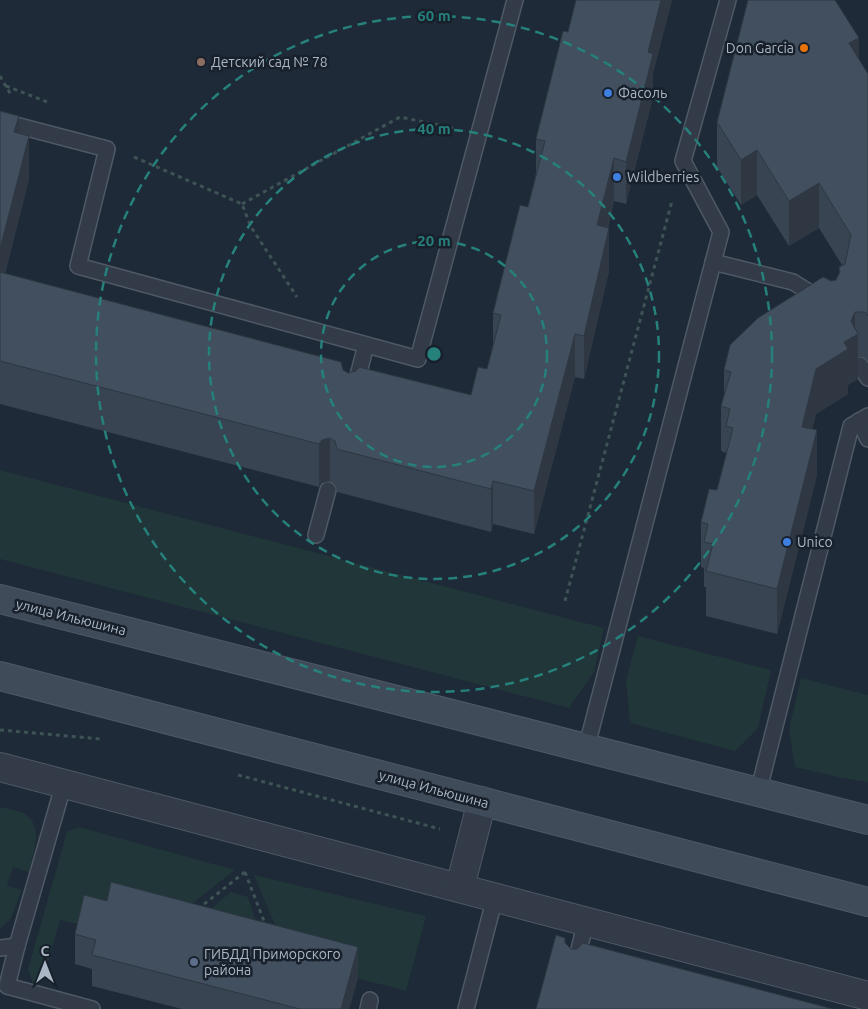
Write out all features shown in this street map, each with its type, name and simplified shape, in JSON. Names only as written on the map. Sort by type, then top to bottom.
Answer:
[{"type":"main road","name":"улица Ильюшина","points":[[0,599],[868,820]]},
{"type":"main road","name":"улица Ильюшина","points":[[0,676],[868,902]]},
{"type":"street","points":[[0,766],[868,996]]},
{"type":"street","points":[[460,887],[482,801]]},
{"type":"lane","points":[[0,121],[107,149],[78,266],[418,359],[515,0]]},
{"type":"lane","points":[[586,749],[721,232],[683,161],[728,0]]},
{"type":"lane","points":[[713,262],[793,282],[821,300],[826,309]]},
{"type":"lane","points":[[352,398],[366,345]]},
{"type":"lane","points":[[758,792],[851,426],[863,419],[868,439]]},
{"type":"lane","points":[[316,536],[328,490]]},
{"type":"lane","points":[[64,783],[7,986],[92,1009]]},
{"type":"lane","points":[[466,1009],[495,897]]},
{"type":"lane","points":[[574,971],[586,921]]},
{"type":"lane","points":[[0,948],[17,946]]},
{"type":"path","points":[[242,204],[400,117],[480,134]]},
{"type":"path","points":[[107,149],[130,156],[242,204],[251,227],[301,303]]},
{"type":"path","points":[[565,601],[683,161]]},
{"type":"path","points":[[0,730],[102,739]]},
{"type":"path","points":[[235,775],[473,838]]},
{"type":"path","points":[[244,872],[274,947],[264,945],[180,923],[244,872]]},
{"type":"green space","points":[[0,470],[604,628],[594,672],[569,708],[0,559]]},
{"type":"green space","points":[[638,636],[771,670],[758,728],[735,751],[630,723],[626,680]]},
{"type":"green space","points":[[801,678],[868,695],[868,782],[795,767],[789,730]]},
{"type":"green space","points":[[0,807],[23,813],[30,818],[34,824],[36,840],[29,872],[13,867],[7,886],[22,890],[11,918],[0,929]]},
{"type":"green space","points":[[79,827],[235,870],[180,913],[84,925],[60,920],[44,974],[33,983],[28,969],[67,832]]},
{"type":"green space","points":[[254,875],[426,916],[406,991],[311,966],[279,934]]},
{"type":"green space","points":[[231,892],[248,897],[261,937],[197,920]]},
{"type":"building","points":[[576,0],[661,0],[648,52],[653,54],[626,162],[614,158],[597,225],[609,228],[584,336],[575,334],[534,491],[493,481],[491,489],[337,449],[335,441],[330,438],[322,440],[319,444],[0,361],[0,272],[341,362],[343,370],[348,373],[356,371],[359,367],[471,395],[478,367],[487,369],[501,315],[493,313],[520,205],[528,207],[545,141],[536,139],[563,31],[568,32]]},
{"type":"building","points":[[748,0],[835,0],[859,38],[849,43],[868,74],[868,316],[865,312],[855,312],[851,321],[858,334],[844,342],[848,349],[816,369],[802,427],[817,430],[777,589],[706,571],[713,544],[704,542],[708,524],[701,522],[709,489],[717,490],[733,428],[726,426],[730,409],[721,406],[731,372],[724,370],[730,345],[758,318],[823,277],[831,281],[836,280],[840,272],[839,267],[845,264],[851,235],[819,183],[789,201],[757,150],[741,160],[717,122]]},
{"type":"building","points":[[0,111],[19,116],[14,132],[29,136],[0,249]]},
{"type":"building","points":[[111,882],[358,947],[341,1009],[300,1009],[92,955],[96,940],[75,934],[84,895],[107,901]]},
{"type":"building","points":[[556,935],[565,938],[565,943],[571,949],[577,949],[583,943],[833,1009],[536,1009]]},
{"type":"place","name":"Don Garcia","points":[[804,48]]},
{"type":"place","name":"Детский сад № 78","points":[[201,62]]},
{"type":"place","name":"Фасоль","points":[[608,93]]},
{"type":"place","name":"Wildberries","points":[[617,177]]},
{"type":"place","name":"Unico","points":[[787,542]]},
{"type":"place","name":"ГИБДД Приморского района","points":[[194,962]]}]
